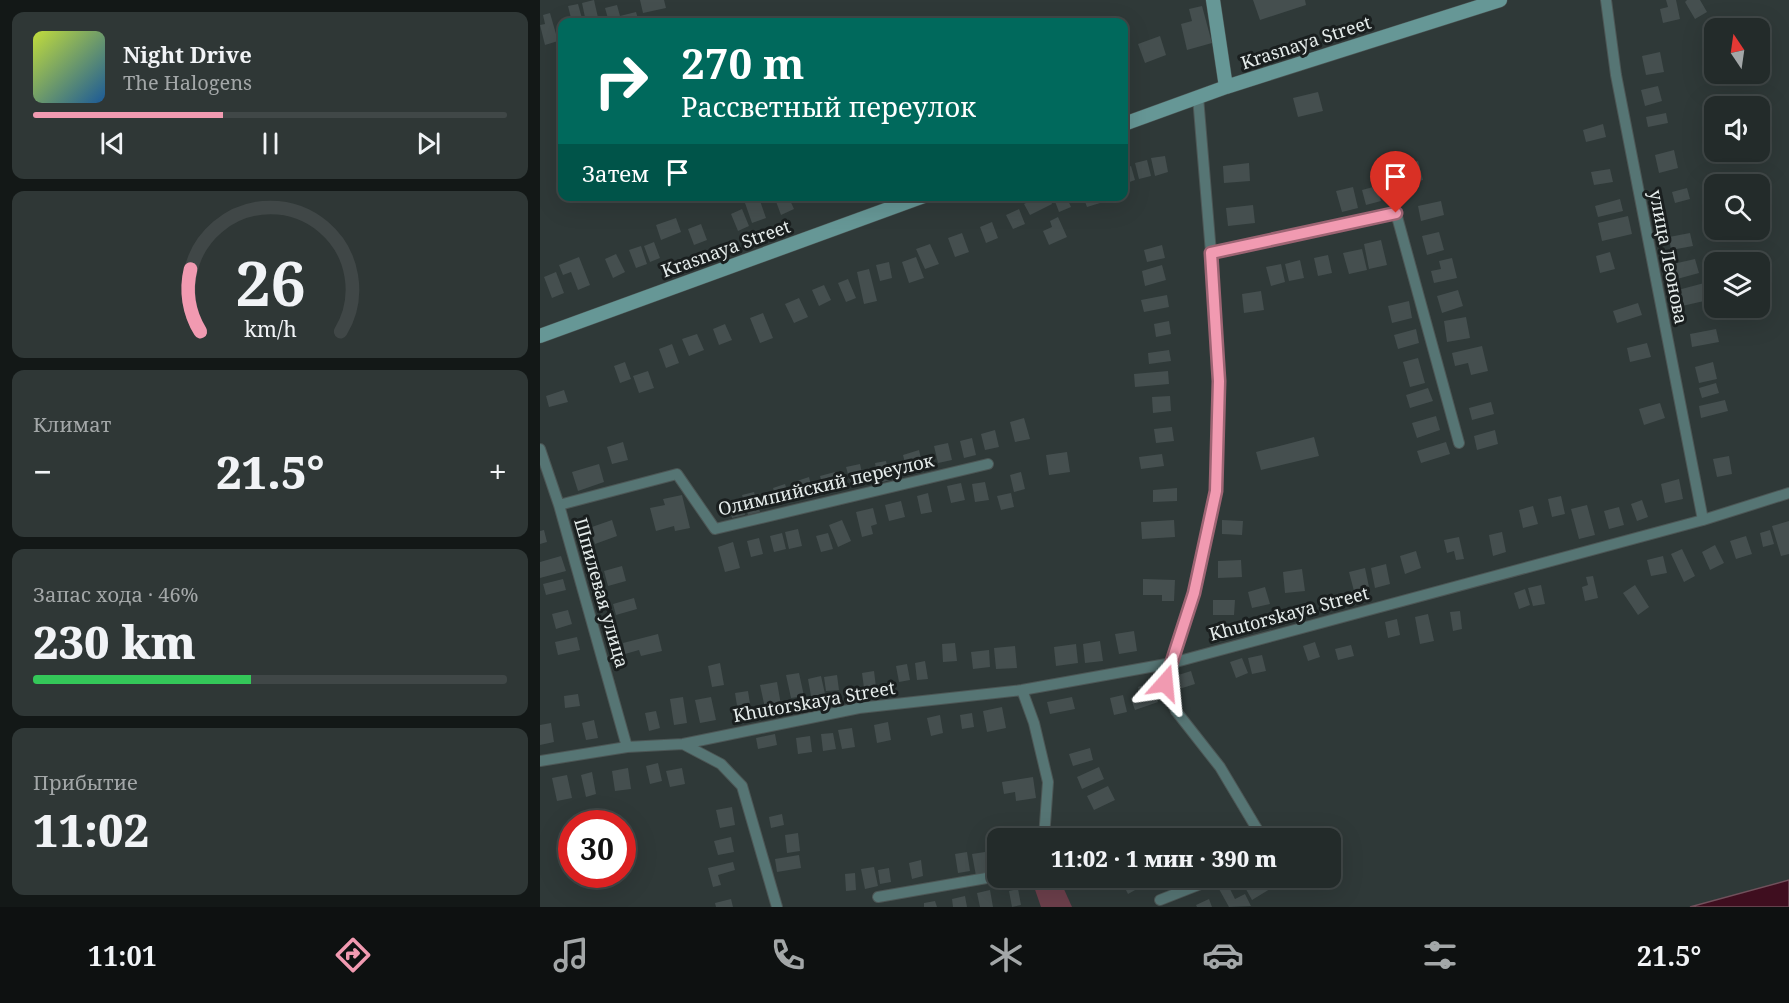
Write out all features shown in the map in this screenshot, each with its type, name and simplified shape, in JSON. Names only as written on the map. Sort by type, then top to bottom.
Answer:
[{"type":"main road","points":[[1212,0],[1226,87]]},
{"type":"main road","name":"Krasnaya Street","points":[[1128,123],[1226,87],[1500,0]]},
{"type":"main road","name":"Krasnaya Street","points":[[540,336],[910,201]]},
{"type":"street","name":"улица Леонова","points":[[1606,0],[1616,75],[1703,520]]},
{"type":"street","points":[[1198,97],[1219,381],[1216,491],[1194,593],[1165,683],[1176,711],[1220,767],[1256,828]]},
{"type":"street","points":[[1211,253],[1396,213],[1459,443]]},
{"type":"street","name":"Шпилевая улица","points":[[540,448],[559,505],[627,747]]},
{"type":"street","name":"Олимпийский переулок","points":[[559,505],[677,474],[715,529],[988,464]]},
{"type":"street","name":"Khutorskaya Street","points":[[540,761],[627,747],[683,744],[859,708],[1022,690],[1172,663],[1703,520],[1789,493]]},
{"type":"street","points":[[1022,690],[1034,723],[1048,782],[1045,828]]},
{"type":"street","points":[[683,744],[721,764],[742,786],[777,907]]},
{"type":"street","points":[[878,897],[987,878]]},
{"type":"street","points":[[1160,900],[1191,888]]},
{"type":"shaded area","points":[[1789,880],[1789,907],[1690,907]]},
{"type":"shaded area","points":[[1034,888],[1063,888],[1072,907],[1041,907]]},
{"type":"building","points":[[594,0],[598,18],[585,18],[582,3]]},
{"type":"building","points":[[640,0],[664,0],[666,8],[643,13]]},
{"type":"building","points":[[1253,0],[1305,0],[1306,5],[1260,20]]},
{"type":"building","points":[[1666,0],[1676,0],[1680,19],[1663,23],[1660,9],[1668,7]]},
{"type":"building","points":[[1700,0],[1707,12],[1695,19],[1685,2]]},
{"type":"building","points":[[578,4],[582,18],[571,18],[568,6]]},
{"type":"building","points":[[617,5],[620,16],[636,12],[638,18],[608,18],[605,8]]},
{"type":"building","points":[[1202,6],[1212,43],[1187,50],[1181,24],[1192,21],[1189,9]]},
{"type":"building","points":[[550,13],[558,41],[545,45],[540,25],[545,24],[543,15]]},
{"type":"building","points":[[1160,36],[1166,55],[1145,63],[1138,44]]},
{"type":"building","points":[[1660,52],[1664,72],[1646,75],[1642,56]]},
{"type":"building","points":[[1658,86],[1662,101],[1645,106],[1641,90]]},
{"type":"building","points":[[1318,92],[1323,111],[1298,117],[1293,98]]},
{"type":"building","points":[[1666,113],[1668,123],[1648,127],[1646,117]]},
{"type":"building","points":[[1603,124],[1606,137],[1586,142],[1583,130]]},
{"type":"building","points":[[1674,150],[1678,168],[1659,173],[1655,155]]},
{"type":"building","points":[[1165,156],[1168,172],[1155,176],[1151,158]]},
{"type":"building","points":[[1147,160],[1151,176],[1139,179],[1135,163]]},
{"type":"building","points":[[1418,161],[1423,180],[1401,185],[1397,166]]},
{"type":"building","points":[[1249,163],[1250,181],[1224,183],[1223,166]]},
{"type":"building","points":[[1131,166],[1135,180],[1128,183],[1128,167]]},
{"type":"building","points":[[1610,169],[1613,182],[1594,185],[1591,172]]},
{"type":"building","points":[[1377,186],[1381,201],[1366,205],[1362,190]]},
{"type":"building","points":[[1353,187],[1358,208],[1342,212],[1336,191]]},
{"type":"building","points":[[1687,188],[1690,199],[1675,203],[1672,192]]},
{"type":"building","points":[[1620,199],[1623,211],[1598,217],[1595,206]]},
{"type":"building","points":[[760,201],[766,218],[752,223],[745,203]]},
{"type":"building","points":[[776,201],[790,201],[794,209],[781,215]]},
{"type":"building","points":[[1030,201],[1050,201],[1052,204],[1030,215],[1024,204]]},
{"type":"building","points":[[1055,201],[1068,201],[1071,207],[1059,212]]},
{"type":"building","points":[[1085,201],[1099,201],[1100,203],[1087,207]]},
{"type":"building","points":[[1441,201],[1444,215],[1421,221],[1418,206]]},
{"type":"building","points":[[1253,205],[1255,223],[1228,226],[1226,208]]},
{"type":"building","points":[[742,209],[749,226],[738,231],[731,214]]},
{"type":"building","points":[[1019,209],[1025,224],[1013,229],[1006,215]]},
{"type":"building","points":[[1628,216],[1632,234],[1602,241],[1598,223]]},
{"type":"building","points":[[1058,217],[1067,237],[1049,245],[1043,231],[1052,227],[1050,221]]},
{"type":"building","points":[[676,218],[681,232],[661,240],[656,225]]},
{"type":"building","points":[[992,222],[998,238],[986,243],[980,227]]},
{"type":"building","points":[[701,224],[707,240],[694,245],[688,229]]},
{"type":"building","points":[[1439,232],[1444,250],[1427,255],[1422,236]]},
{"type":"building","points":[[962,233],[969,252],[955,257],[948,238]]},
{"type":"building","points":[[1690,233],[1693,246],[1671,250],[1669,237]]},
{"type":"building","points":[[1381,240],[1387,265],[1369,269],[1364,244]]},
{"type":"building","points":[[654,242],[660,258],[650,262],[644,246]]},
{"type":"building","points":[[930,244],[939,264],[925,269],[916,249]]},
{"type":"building","points":[[1162,245],[1165,258],[1147,262],[1144,250]]},
{"type":"building","points":[[641,246],[647,264],[636,268],[629,250]]},
{"type":"building","points":[[1362,249],[1367,270],[1349,274],[1343,253]]},
{"type":"building","points":[[1610,252],[1615,269],[1600,273],[1596,256]]},
{"type":"building","points":[[616,254],[625,272],[613,278],[605,259]]},
{"type":"building","points":[[1328,255],[1332,273],[1318,276],[1314,258]]},
{"type":"building","points":[[579,257],[590,285],[578,290],[571,272],[563,275],[559,265]]},
{"type":"building","points":[[916,257],[924,278],[909,283],[902,262]]},
{"type":"building","points":[[1452,258],[1457,278],[1434,283],[1431,271],[1441,269],[1439,261]]},
{"type":"building","points":[[1695,259],[1699,273],[1677,279],[1673,264]]},
{"type":"building","points":[[1300,260],[1304,278],[1289,281],[1285,264]]},
{"type":"building","points":[[889,262],[892,278],[880,281],[876,265]]},
{"type":"building","points":[[1281,264],[1285,282],[1271,286],[1266,267]]},
{"type":"building","points":[[1162,265],[1166,280],[1145,286],[1142,271]]},
{"type":"building","points":[[869,269],[877,301],[864,304],[857,272]]},
{"type":"building","points":[[556,272],[564,293],[552,298],[544,277]]},
{"type":"building","points":[[848,279],[856,298],[846,302],[838,283]]},
{"type":"building","points":[[1704,283],[1704,301],[1682,306],[1678,290]]},
{"type":"building","points":[[824,285],[831,300],[819,306],[812,290]]},
{"type":"building","points":[[1458,290],[1463,306],[1442,313],[1437,296]]},
{"type":"building","points":[[1261,291],[1264,310],[1244,313],[1242,294]]},
{"type":"building","points":[[1167,295],[1169,307],[1144,312],[1141,300]]},
{"type":"building","points":[[799,298],[808,317],[794,323],[785,304]]},
{"type":"building","points":[[1409,301],[1412,318],[1392,323],[1388,306]]},
{"type":"building","points":[[1638,303],[1642,315],[1617,323],[1613,311]]},
{"type":"building","points":[[763,313],[773,338],[760,343],[750,318]]},
{"type":"building","points":[[1466,317],[1470,338],[1447,342],[1444,321]]},
{"type":"building","points":[[1169,321],[1171,334],[1156,337],[1154,324]]},
{"type":"building","points":[[725,324],[732,340],[719,345],[713,329]]},
{"type":"building","points":[[1416,329],[1419,343],[1398,349],[1394,335]]},
{"type":"building","points":[[1716,329],[1719,342],[1692,347],[1690,334]]},
{"type":"building","points":[[697,334],[704,350],[689,356],[682,339]]},
{"type":"building","points":[[1647,343],[1651,357],[1630,362],[1627,348]]},
{"type":"building","points":[[672,344],[679,363],[666,368],[659,349]]},
{"type":"building","points":[[1482,346],[1488,371],[1471,375],[1468,363],[1455,366],[1452,353]]},
{"type":"building","points":[[1169,350],[1171,361],[1149,364],[1148,353]]},
{"type":"building","points":[[1418,358],[1425,383],[1410,387],[1403,362]]},
{"type":"building","points":[[625,362],[631,379],[620,383],[614,366]]},
{"type":"building","points":[[1713,362],[1717,379],[1699,383],[1695,367]]},
{"type":"building","points":[[648,371],[654,388],[639,393],[633,376]]},
{"type":"building","points":[[1168,371],[1169,384],[1135,387],[1134,374]]},
{"type":"building","points":[[1716,383],[1719,393],[1702,398],[1699,388]]},
{"type":"building","points":[[1428,388],[1433,401],[1410,408],[1406,395]]},
{"type":"building","points":[[564,390],[568,402],[549,407],[546,396]]},
{"type":"building","points":[[1170,396],[1171,411],[1153,413],[1152,397]]},
{"type":"building","points":[[1725,400],[1728,411],[1701,418],[1699,406]]},
{"type":"building","points":[[1491,402],[1494,414],[1472,420],[1469,408]]},
{"type":"building","points":[[1660,403],[1665,418],[1644,425],[1639,409]]},
{"type":"building","points":[[1436,416],[1440,430],[1417,438],[1412,423]]},
{"type":"building","points":[[1024,418],[1030,439],[1015,442],[1010,422]]},
{"type":"building","points":[[1172,427],[1174,441],[1156,443],[1154,429]]},
{"type":"building","points":[[995,430],[999,447],[985,450],[981,434]]},
{"type":"building","points":[[1495,430],[1498,444],[1477,450],[1474,436]]},
{"type":"building","points":[[1314,437],[1319,456],[1261,470],[1256,452]]},
{"type":"building","points":[[972,438],[976,455],[964,458],[960,441]]},
{"type":"building","points":[[623,442],[628,460],[612,464],[607,447]]},
{"type":"building","points":[[1446,442],[1450,454],[1421,463],[1417,451]]},
{"type":"building","points":[[948,443],[952,460],[938,463],[934,446]]},
{"type":"building","points":[[919,450],[923,467],[907,471],[903,455]]},
{"type":"building","points":[[1067,452],[1070,472],[1049,475],[1046,455]]},
{"type":"building","points":[[1162,454],[1164,466],[1141,469],[1139,457]]},
{"type":"building","points":[[1729,456],[1732,474],[1717,477],[1713,459]]},
{"type":"building","points":[[886,461],[890,480],[879,483],[875,463]]},
{"type":"building","points":[[599,464],[604,482],[578,491],[572,472]]},
{"type":"building","points":[[860,464],[864,482],[851,485],[846,467]]},
{"type":"building","points":[[835,472],[839,490],[825,494],[820,476]]},
{"type":"building","points":[[1021,472],[1025,489],[1014,492],[1010,475]]},
{"type":"building","points":[[809,477],[813,493],[801,496],[797,481]]},
{"type":"building","points":[[1679,479],[1683,499],[1665,503],[1661,484]]},
{"type":"building","points":[[985,482],[989,500],[975,502],[972,484]]},
{"type":"building","points":[[961,483],[965,500],[951,503],[947,486]]},
{"type":"building","points":[[785,484],[790,500],[778,504],[773,488]]},
{"type":"building","points":[[1177,488],[1177,501],[1153,502],[1153,490]]},
{"type":"building","points":[[754,492],[760,512],[748,515],[742,495]]},
{"type":"building","points":[[928,493],[932,512],[921,514],[917,496]]},
{"type":"building","points":[[1011,493],[1014,507],[1001,510],[997,496]]},
{"type":"building","points":[[682,495],[690,528],[675,531],[674,526],[656,531],[650,508],[665,505],[663,499]]},
{"type":"building","points":[[1561,496],[1565,514],[1552,517],[1548,499]]},
{"type":"building","points":[[741,498],[745,515],[732,518],[728,501]]},
{"type":"building","points":[[1642,500],[1648,517],[1637,521],[1631,504]]},
{"type":"building","points":[[901,501],[905,517],[889,521],[885,505]]},
{"type":"building","points":[[1587,505],[1595,535],[1579,539],[1571,509]]},
{"type":"building","points":[[1533,506],[1538,524],[1523,528],[1519,510]]},
{"type":"building","points":[[1619,507],[1624,525],[1609,529],[1604,511]]},
{"type":"building","points":[[873,508],[877,524],[871,526],[873,534],[862,537],[856,512]]},
{"type":"building","points":[[612,520],[617,536],[595,544],[589,528]]},
{"type":"building","points":[[842,520],[851,541],[838,547],[829,525]]},
{"type":"building","points":[[1174,520],[1175,537],[1142,539],[1141,522]]},
{"type":"building","points":[[1222,520],[1243,521],[1242,535],[1222,534]]},
{"type":"building","points":[[1789,521],[1789,554],[1781,556],[1772,526]]},
{"type":"building","points":[[798,529],[802,546],[789,549],[785,532]]},
{"type":"building","points":[[544,530],[547,542],[540,544],[540,531]]},
{"type":"building","points":[[1770,530],[1774,544],[1763,547],[1760,533]]},
{"type":"building","points":[[1502,532],[1506,552],[1493,556],[1489,535]]},
{"type":"building","points":[[782,533],[786,549],[774,552],[770,536]]},
{"type":"building","points":[[828,533],[833,549],[821,552],[816,536]]},
{"type":"building","points":[[1746,536],[1752,554],[1736,559],[1730,541]]},
{"type":"building","points":[[1459,537],[1464,559],[1456,560],[1454,551],[1447,553],[1444,540]]},
{"type":"building","points":[[759,538],[763,554],[751,557],[747,541]]},
{"type":"building","points":[[733,542],[740,568],[725,572],[718,547]]},
{"type":"building","points":[[1715,545],[1724,563],[1710,570],[1702,552]]},
{"type":"building","points":[[1682,549],[1695,576],[1684,582],[1671,554]]},
{"type":"building","points":[[1416,551],[1421,568],[1405,574],[1400,556]]},
{"type":"building","points":[[561,556],[566,571],[540,578],[540,562]]},
{"type":"building","points":[[1663,556],[1667,573],[1651,576],[1647,560]]},
{"type":"building","points":[[1241,560],[1242,577],[1218,578],[1218,561]]},
{"type":"building","points":[[1386,564],[1390,584],[1375,588],[1371,568]]},
{"type":"building","points":[[622,566],[626,581],[608,586],[604,571]]},
{"type":"building","points":[[1365,568],[1369,587],[1354,591],[1349,572]]},
{"type":"building","points":[[1302,569],[1305,591],[1285,593],[1283,572]]},
{"type":"building","points":[[1593,576],[1598,598],[1585,601],[1582,587],[1588,585],[1586,577]]},
{"type":"building","points":[[563,579],[566,590],[546,595],[543,584]]},
{"type":"building","points":[[1143,579],[1175,580],[1174,601],[1162,601],[1162,595],[1143,595]]},
{"type":"building","points":[[1541,585],[1545,604],[1533,606],[1528,588]]},
{"type":"building","points":[[1635,585],[1649,607],[1638,615],[1623,593]]},
{"type":"building","points":[[1265,587],[1270,604],[1252,608],[1248,592]]},
{"type":"building","points":[[1525,589],[1530,605],[1519,609],[1514,593]]},
{"type":"building","points":[[634,598],[637,609],[616,615],[613,604]]},
{"type":"building","points":[[1213,600],[1235,600],[1234,615],[1213,615]]},
{"type":"building","points":[[568,610],[572,624],[556,629],[552,614]]},
{"type":"building","points":[[1460,611],[1462,629],[1453,631],[1450,612]]},
{"type":"building","points":[[1428,614],[1434,641],[1420,644],[1415,617]]},
{"type":"building","points":[[1397,619],[1400,635],[1388,638],[1385,622]]},
{"type":"building","points":[[1134,631],[1137,651],[1119,654],[1115,634]]},
{"type":"building","points":[[658,634],[662,651],[641,656],[639,650],[625,654],[623,643]]},
{"type":"building","points":[[577,637],[580,650],[558,655],[555,642]]},
{"type":"building","points":[[1100,641],[1103,661],[1085,663],[1083,644]]},
{"type":"building","points":[[1315,642],[1320,657],[1308,661],[1303,646]]},
{"type":"building","points":[[955,643],[957,661],[943,662],[942,644]]},
{"type":"building","points":[[1076,644],[1078,663],[1056,666],[1054,647]]},
{"type":"building","points":[[1351,645],[1354,656],[1338,660],[1335,649]]},
{"type":"building","points":[[1015,646],[1017,668],[996,669],[994,648]]},
{"type":"building","points":[[989,650],[990,667],[973,669],[971,652]]},
{"type":"building","points":[[1262,655],[1266,671],[1252,674],[1248,658]]},
{"type":"building","points":[[1242,658],[1248,673],[1236,678],[1230,662]]},
{"type":"building","points":[[925,661],[928,679],[917,680],[915,663]]},
{"type":"building","points":[[720,663],[724,685],[712,687],[708,666]]},
{"type":"building","points":[[907,664],[910,680],[899,682],[896,666]]},
{"type":"building","points":[[874,671],[876,687],[864,688],[862,673]]},
{"type":"building","points":[[1191,671],[1195,684],[1176,690],[1172,677]]},
{"type":"building","points":[[799,673],[804,696],[791,698],[786,675]]},
{"type":"building","points":[[837,675],[839,690],[826,691],[824,677]]},
{"type":"building","points":[[821,676],[825,694],[811,696],[808,679]]},
{"type":"building","points":[[777,682],[781,705],[765,708],[760,685]]},
{"type":"building","points":[[1151,682],[1158,702],[1135,710],[1131,699],[1141,696],[1138,687]]},
{"type":"building","points":[[748,691],[751,710],[738,712],[735,693]]},
{"type":"building","points":[[578,694],[580,706],[565,708],[564,696]]},
{"type":"building","points":[[1123,695],[1127,712],[1114,715],[1110,698]]},
{"type":"building","points":[[683,697],[687,723],[674,725],[670,699]]},
{"type":"building","points":[[711,697],[716,720],[700,723],[695,700]]},
{"type":"building","points":[[1072,697],[1075,709],[1050,714],[1047,702]]},
{"type":"building","points":[[1002,707],[1006,728],[987,732],[983,711]]},
{"type":"building","points":[[656,711],[660,728],[649,731],[645,713]]},
{"type":"building","points":[[972,713],[974,727],[962,729],[960,715]]},
{"type":"building","points":[[940,715],[943,733],[931,736],[927,718]]},
{"type":"building","points":[[594,720],[598,738],[586,740],[582,723]]},
{"type":"building","points":[[888,722],[891,740],[877,743],[874,725]]},
{"type":"building","points":[[551,723],[554,742],[540,745],[540,725]]},
{"type":"building","points":[[852,728],[855,747],[842,749],[838,730]]},
{"type":"building","points":[[833,733],[836,749],[823,751],[821,734]]},
{"type":"building","points":[[775,734],[777,745],[758,749],[756,738]]},
{"type":"building","points":[[810,736],[812,752],[798,754],[796,738]]},
{"type":"building","points":[[1090,748],[1093,760],[1073,766],[1069,754]]},
{"type":"building","points":[[658,763],[662,781],[650,784],[646,766]]},
{"type":"building","points":[[1099,767],[1104,779],[1082,789],[1077,777]]},
{"type":"building","points":[[628,768],[631,789],[615,791],[612,771]]},
{"type":"building","points":[[682,768],[685,784],[670,787],[666,771]]},
{"type":"building","points":[[592,772],[596,794],[586,797],[581,775]]},
{"type":"building","points":[[567,775],[572,798],[557,801],[552,778]]},
{"type":"building","points":[[1033,777],[1036,798],[1016,801],[1015,792],[1004,794],[1002,782]]},
{"type":"building","points":[[1108,786],[1115,800],[1094,810],[1087,796]]},
{"type":"building","points":[[732,807],[735,825],[720,828],[716,810]]},
{"type":"building","points":[[782,814],[784,825],[771,828],[769,817]]},
{"type":"building","points":[[798,833],[800,851],[787,853],[785,835]]},
{"type":"building","points":[[731,837],[734,852],[718,855],[714,841]]},
{"type":"building","points":[[967,852],[970,871],[958,873],[955,854]]},
{"type":"building","points":[[985,852],[987,874],[976,876],[972,854]]},
{"type":"building","points":[[799,855],[801,868],[777,872],[775,859]]},
{"type":"building","points":[[921,860],[923,876],[912,879],[909,863]]},
{"type":"building","points":[[733,862],[735,870],[718,875],[721,885],[713,887],[708,868]]},
{"type":"building","points":[[874,867],[878,886],[865,889],[861,869]]},
{"type":"building","points":[[889,868],[891,882],[880,884],[878,870]]},
{"type":"building","points":[[855,873],[856,890],[846,891],[845,874]]},
{"type":"building","points":[[1125,888],[1139,888],[1128,894]]},
{"type":"building","points":[[1230,888],[1235,899],[1245,894],[1251,906],[1229,907],[1219,889]]},
{"type":"building","points":[[1245,888],[1269,888],[1270,889],[1252,900]]},
{"type":"building","points":[[1018,889],[1021,905],[1012,907],[1009,891]]},
{"type":"building","points":[[990,890],[993,907],[980,907],[977,893]]},
{"type":"building","points":[[965,896],[967,907],[953,907],[952,899]]},
{"type":"building","points":[[731,899],[733,907],[716,907],[715,903]]},
{"type":"building","points":[[1209,899],[1212,907],[1197,907],[1196,905]]},
{"type":"building","points":[[935,901],[937,907],[924,907],[924,903]]},
{"type":"route","points":[[1165,683],[1194,593],[1216,491],[1219,381],[1211,253],[1396,213]]}]
